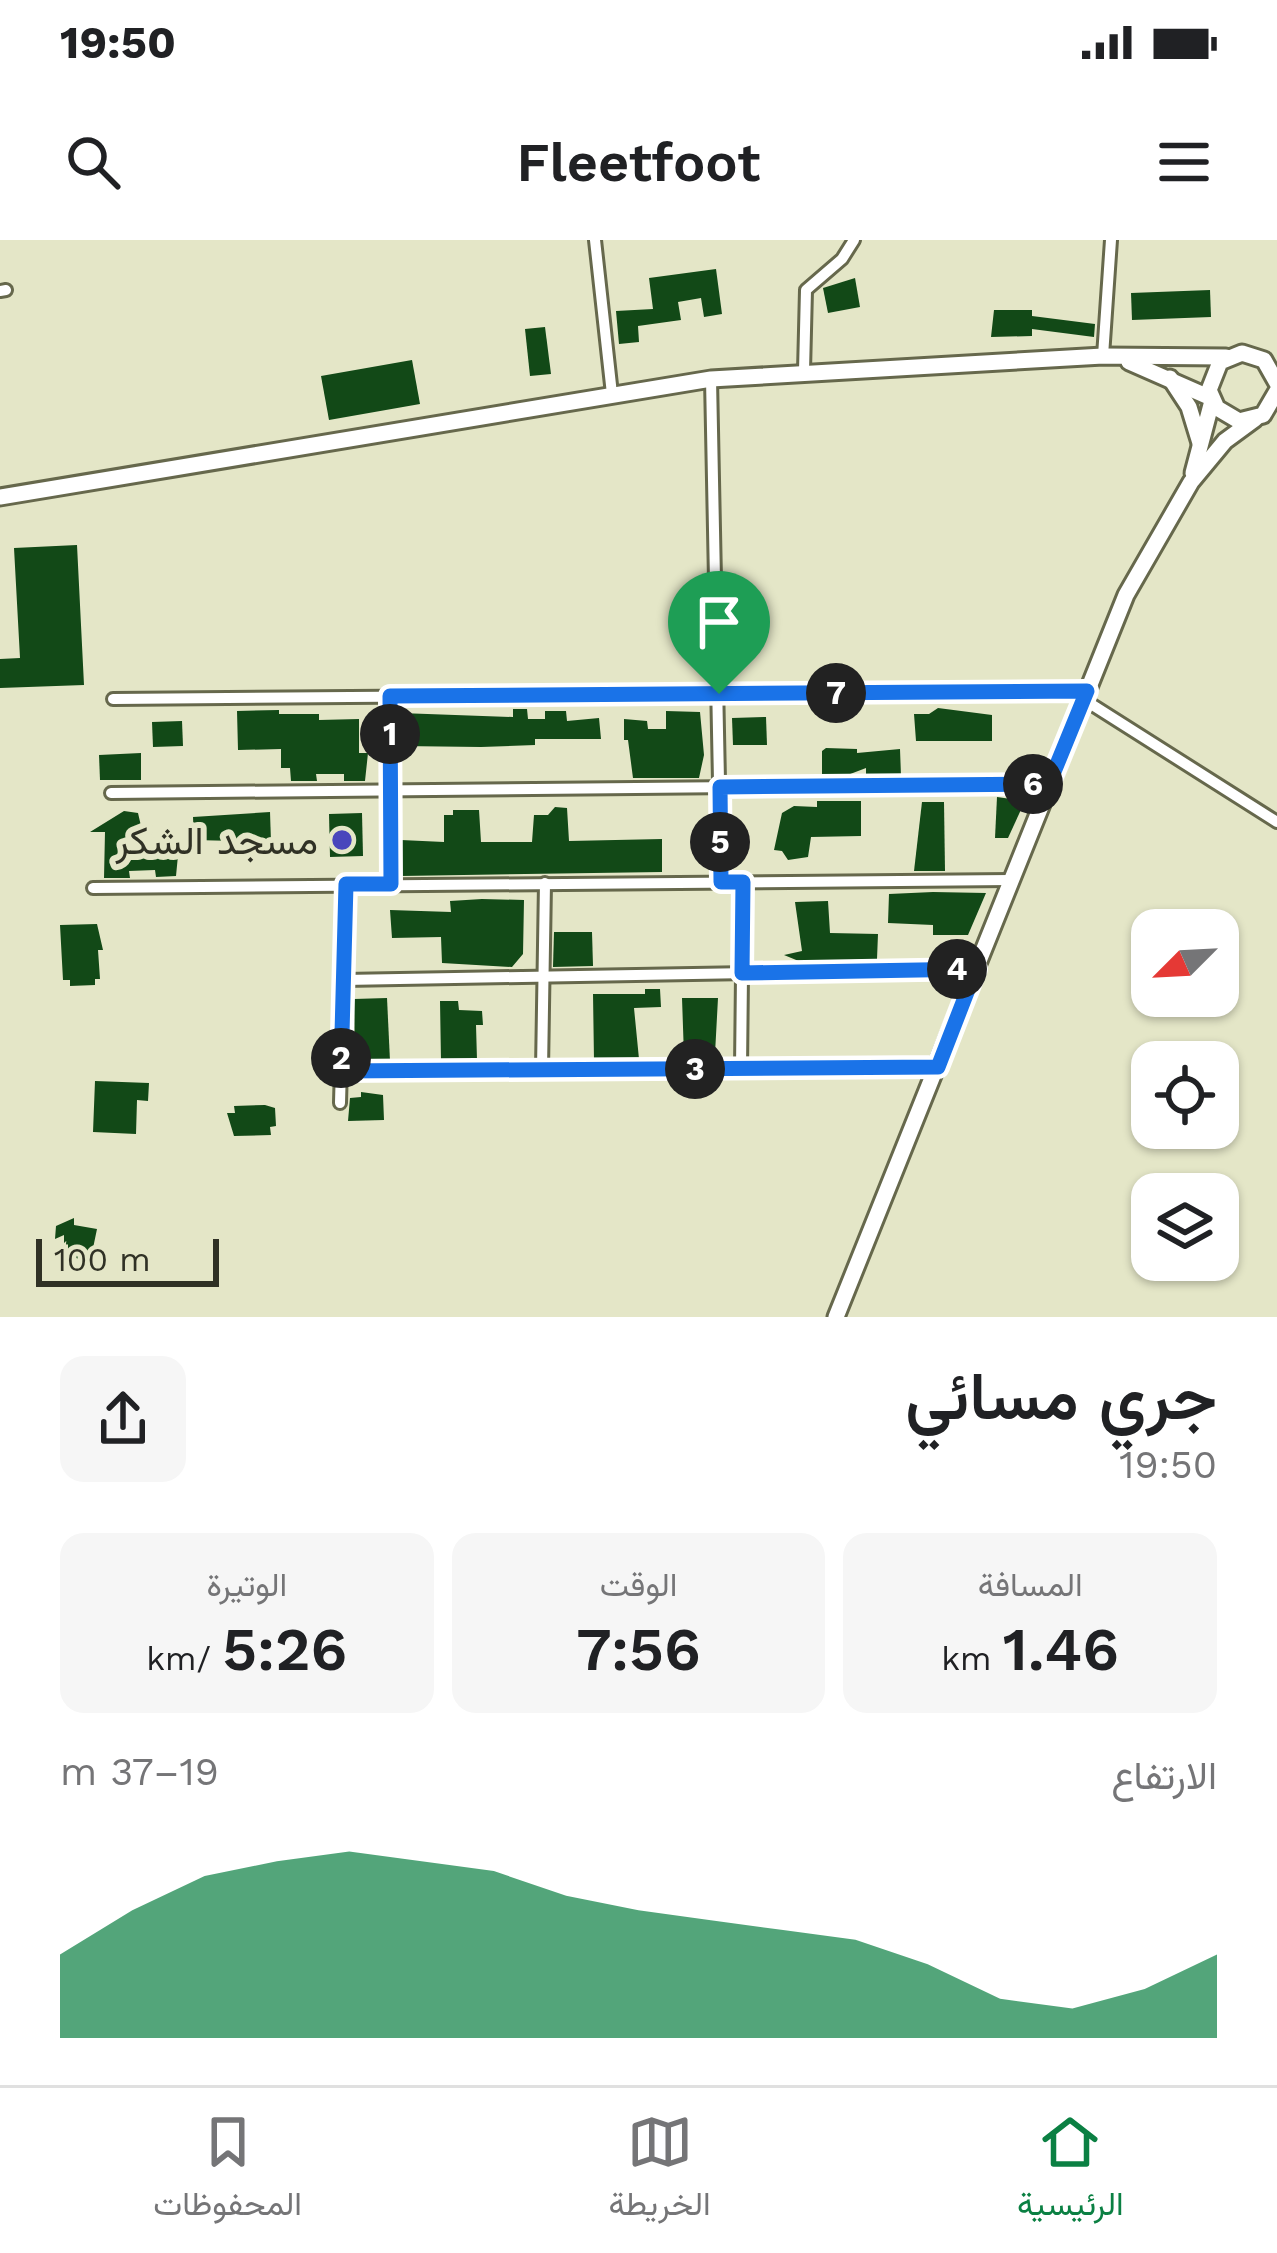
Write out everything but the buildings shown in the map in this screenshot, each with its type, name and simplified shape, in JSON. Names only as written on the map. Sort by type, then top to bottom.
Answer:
[{"type":"main road","points":[[0,497],[711,380],[1102,356],[1277,354]]},
{"type":"main road","points":[[1102,356],[1168,376],[1212,399],[1230,418],[1256,419]]},
{"type":"main road","points":[[836,1317],[1126,596],[1191,482],[1225,441],[1256,419],[1276,394],[1270,366],[1258,356]]},
{"type":"main road","points":[[1191,482],[1212,399],[1211,375],[1226,357]]},
{"type":"main road","points":[[1168,376],[1189,407],[1201,445]]},
{"type":"street","points":[[595,240],[612,394]]},
{"type":"street","points":[[804,371],[806,290],[842,260],[854,240]]},
{"type":"street","points":[[1102,356],[1111,240]]},
{"type":"street","points":[[711,380],[721,882]]},
{"type":"street","points":[[112,699],[1085,695],[1277,822]]},
{"type":"street","points":[[390,696],[391,884]]},
{"type":"street","points":[[110,793],[1049,784]]},
{"type":"street","points":[[93,888],[1011,880]]},
{"type":"street","points":[[741,1068],[743,882]]},
{"type":"street","points":[[542,1070],[545,883]]},
{"type":"street","points":[[340,1103],[346,884]]},
{"type":"street","points":[[344,980],[976,969]]},
{"type":"street","points":[[341,1071],[938,1067]]},
{"type":"place","name":"مسجد الشكر","points":[[342,840]]},
{"type":"route","points":[[1087,691],[1049,784],[720,787],[721,882],[743,882],[742,973],[976,969],[938,1067],[341,1071],[346,884],[391,884],[390,696],[719,694],[1087,691]]}]
